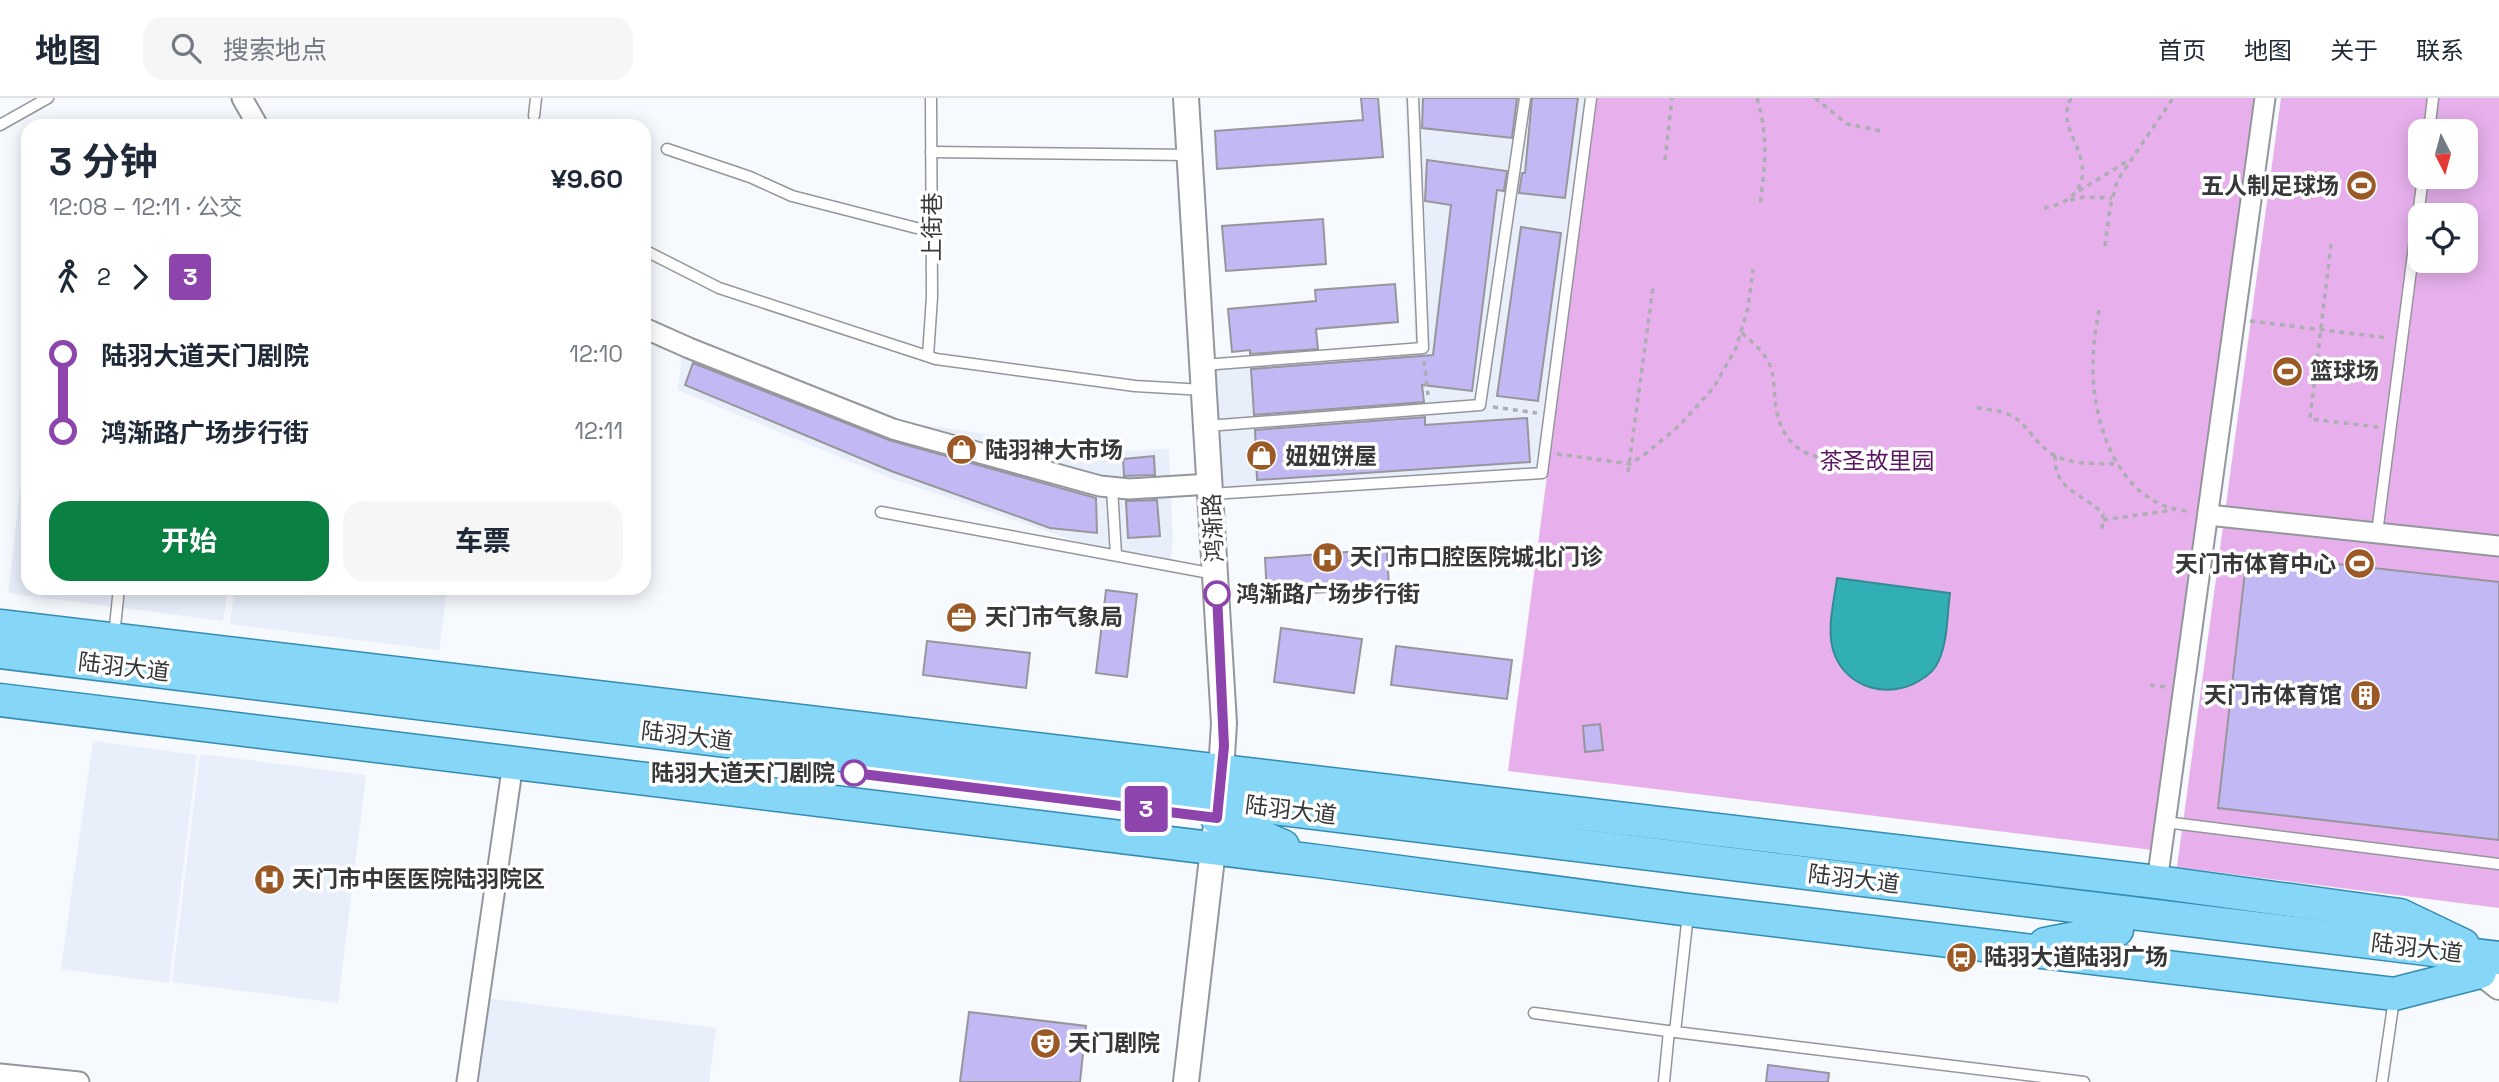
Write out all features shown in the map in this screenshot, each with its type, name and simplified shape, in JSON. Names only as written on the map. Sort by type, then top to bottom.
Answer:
[{"type":"main road","points":[[0,626],[112,652],[1222,769],[2157,882],[2400,915],[2493,966]]},
{"type":"main road","name":"陆羽大道","points":[[0,652],[112,652],[1216,822],[1915,886],[2493,966]]},
{"type":"main road","name":"陆羽大道","points":[[0,669],[1216,822],[2118,930],[2493,966]]},
{"type":"main road","points":[[0,700],[513,763],[1216,822],[1317,861],[1689,911],[2394,994],[2493,966]]},
{"type":"main road","points":[[1216,822],[1297,778]]},
{"type":"main road","points":[[1863,847],[1915,886]]},
{"type":"main road","points":[[2016,950],[2118,930]]},
{"type":"street","points":[[242,98],[254,119]]},
{"type":"street","name":"鸿渐路","points":[[1185,1082],[1222,769],[1224,723],[1186,98]]},
{"type":"street","points":[[2157,882],[2265,98]]},
{"type":"street","points":[[651,331],[893,429],[1112,488],[1211,489]]},
{"type":"street","points":[[2208,515],[2499,546]]},
{"type":"street","points":[[467,1082],[513,763]]},
{"type":"street","points":[[0,1074],[79,1082]]},
{"type":"lane","points":[[0,125],[48,98]]},
{"type":"lane","points":[[534,116],[536,98]]},
{"type":"lane","name":"上街巷","points":[[928,356],[932,297],[931,98]]},
{"type":"lane","points":[[1203,365],[1423,348],[1413,98]]},
{"type":"lane","points":[[1207,426],[1480,405],[1525,98]]},
{"type":"lane","points":[[1211,489],[1542,473],[1591,98]]},
{"type":"lane","points":[[2430,119],[2433,98]]},
{"type":"lane","points":[[667,149],[750,177],[792,196],[932,232]]},
{"type":"lane","points":[[931,152],[1190,155]]},
{"type":"lane","points":[[2377,533],[2421,189]]},
{"type":"lane","points":[[651,254],[719,288],[928,356],[1135,386],[1205,390]]},
{"type":"lane","points":[[1112,488],[1116,555]]},
{"type":"lane","points":[[881,512],[1216,574]]},
{"type":"lane","points":[[112,652],[118,595]]},
{"type":"lane","points":[[2165,822],[2499,864]]},
{"type":"lane","points":[[1664,1082],[1689,911]]},
{"type":"lane","points":[[2382,1082],[2394,994]]},
{"type":"lane","points":[[1534,1013],[2084,1082]]},
{"type":"path","points":[[1665,160],[1672,98]]},
{"type":"path","points":[[1757,98],[1766,144],[1760,205]]},
{"type":"path","points":[[1815,98],[1847,124],[1881,131]]},
{"type":"path","points":[[2071,98],[2066,110],[2066,120],[2081,159],[2082,180],[2079,191]]},
{"type":"path","points":[[2105,247],[2117,181],[2147,139],[2170,99]]},
{"type":"path","points":[[2044,208],[2068,200],[2131,159]]},
{"type":"path","points":[[2068,200],[2084,197],[2112,198]]},
{"type":"path","points":[[2331,244],[2310,419],[2391,428]]},
{"type":"path","points":[[1545,452],[1630,464],[1661,442],[1698,407],[1726,369],[1742,333],[1753,269]]},
{"type":"path","points":[[1628,472],[1653,288]]},
{"type":"path","points":[[2099,310],[2093,365],[2096,403],[2107,441],[2119,464],[2129,480],[2159,504],[2175,510],[2208,515]]},
{"type":"path","points":[[2234,319],[2402,339]]},
{"type":"path","points":[[1742,333],[1768,361],[1778,415],[1787,438],[1804,452],[1839,461]]},
{"type":"path","points":[[1423,348],[1429,409]]},
{"type":"path","points":[[1480,405],[1550,415]]},
{"type":"path","points":[[1977,408],[2006,413],[2016,419],[2035,441],[2054,455],[2079,462],[2119,464]]},
{"type":"path","points":[[2054,455],[2054,467],[2059,480],[2099,510],[2103,520],[2102,529]]},
{"type":"path","points":[[2103,520],[2175,510]]},
{"type":"shaded area","points":[[1405,98],[1587,98],[1540,468],[1220,489],[1211,358],[1415,344]]},
{"type":"shaded area","name":"陆羽神大市场","points":[[684,338],[903,422],[1111,452],[1169,449],[1173,540],[1171,560],[1096,548],[893,479],[678,390]]},
{"type":"shaded area","points":[[21,482],[21,595],[8,593]]},
{"type":"shaded area","points":[[23,595],[227,595],[223,621]]},
{"type":"shaded area","points":[[234,595],[446,595],[439,650],[230,624]]},
{"type":"shaded area","points":[[93,741],[197,755],[169,983],[61,969]]},
{"type":"shaded area","name":"天门市中医医院陆羽院区","points":[[200,754],[366,775],[338,1003],[172,982]]},
{"type":"shaded area","points":[[486,998],[716,1028],[709,1082],[474,1082]]},
{"type":"green space","name":"茶圣故里园","points":[[1597,98],[2254,98],[2152,850],[1508,771]]},
{"type":"green space","name":"天门市体育中心","points":[[2281,98],[2499,98],[2499,908],[2177,867]]},
{"type":"water","points":[[1837,578],[1950,593],[1944,646],[1933,670],[1907,686],[1882,690],[1859,682],[1849,675],[1840,665],[1832,644],[1831,616]]},
{"type":"building","points":[[1361,98],[1378,98],[1383,157],[1217,169],[1215,131],[1363,120]]},
{"type":"building","points":[[1423,98],[1517,98],[1512,138],[1422,128]]},
{"type":"building","points":[[1532,98],[1578,98],[1565,198],[1519,193],[1522,173],[1525,173]]},
{"type":"building","points":[[1427,160],[1507,171],[1504,191],[1497,190],[1472,391],[1422,385],[1424,402],[1254,415],[1251,369],[1433,355],[1451,205],[1425,201]]},
{"type":"building","points":[[1323,219],[1326,264],[1226,271],[1222,226]]},
{"type":"building","points":[[1521,227],[1561,233],[1538,401],[1497,396]]},
{"type":"building","points":[[1395,284],[1398,322],[1316,329],[1318,349],[1250,354],[1250,350],[1232,352],[1228,309],[1316,301],[1315,290]]},
{"type":"building","points":[[693,363],[889,440],[1096,498],[1097,533],[1050,528],[891,471],[685,385]]},
{"type":"building","points":[[1425,417],[1425,425],[1527,418],[1530,462],[1257,480],[1255,430]]},
{"type":"building","points":[[1154,456],[1155,475],[1124,476],[1123,459]]},
{"type":"building","points":[[1157,500],[1160,536],[1128,538],[1126,501]]},
{"type":"building","points":[[1387,549],[1389,588],[1267,596],[1265,558]]},
{"type":"building","name":"天门市体育馆","points":[[2247,554],[2499,582],[2499,840],[2218,808]]},
{"type":"building","points":[[1106,590],[1137,594],[1127,677],[1096,673]]},
{"type":"building","points":[[1281,628],[1362,639],[1354,693],[1274,682]]},
{"type":"building","points":[[927,641],[1030,653],[1026,688],[923,675]]},
{"type":"building","points":[[1396,646],[1512,660],[1507,699],[1391,685]]},
{"type":"building","points":[[1600,724],[1603,750],[1585,752],[1583,726]]},
{"type":"building","points":[[969,1012],[1086,1026],[1080,1082],[960,1082]]},
{"type":"building","points":[[1768,1065],[1829,1073],[1828,1082],[1766,1082]]},
{"type":"bus line","name":"3","points":[[854,773],[1217,818],[1224,746],[1217,594]]},
{"type":"place","name":"五人制足球场","points":[[2362,186]]},
{"type":"place","name":"篮球场","points":[[2287,371]]},
{"type":"place","name":"陆羽神大市场","points":[[962,450]]},
{"type":"place","name":"妞妞饼屋","points":[[1262,456]]},
{"type":"place","name":"天门市口腔医院城北门诊","points":[[1327,557]]},
{"type":"place","name":"天门市体育中心","points":[[2359,564]]},
{"type":"place","name":"鸿渐路广场步行街","points":[[1217,594]]},
{"type":"place","name":"天门市气象局","points":[[962,617]]},
{"type":"place","name":"天门市体育馆","points":[[2365,695]]},
{"type":"place","name":"陆羽大道天门剧院","points":[[854,773]]},
{"type":"place","name":"天门市中医医院陆羽院区","points":[[269,879]]},
{"type":"place","name":"陆羽大道陆羽广场","points":[[1961,957]]},
{"type":"place","name":"天门剧院","points":[[1045,1043]]}]
